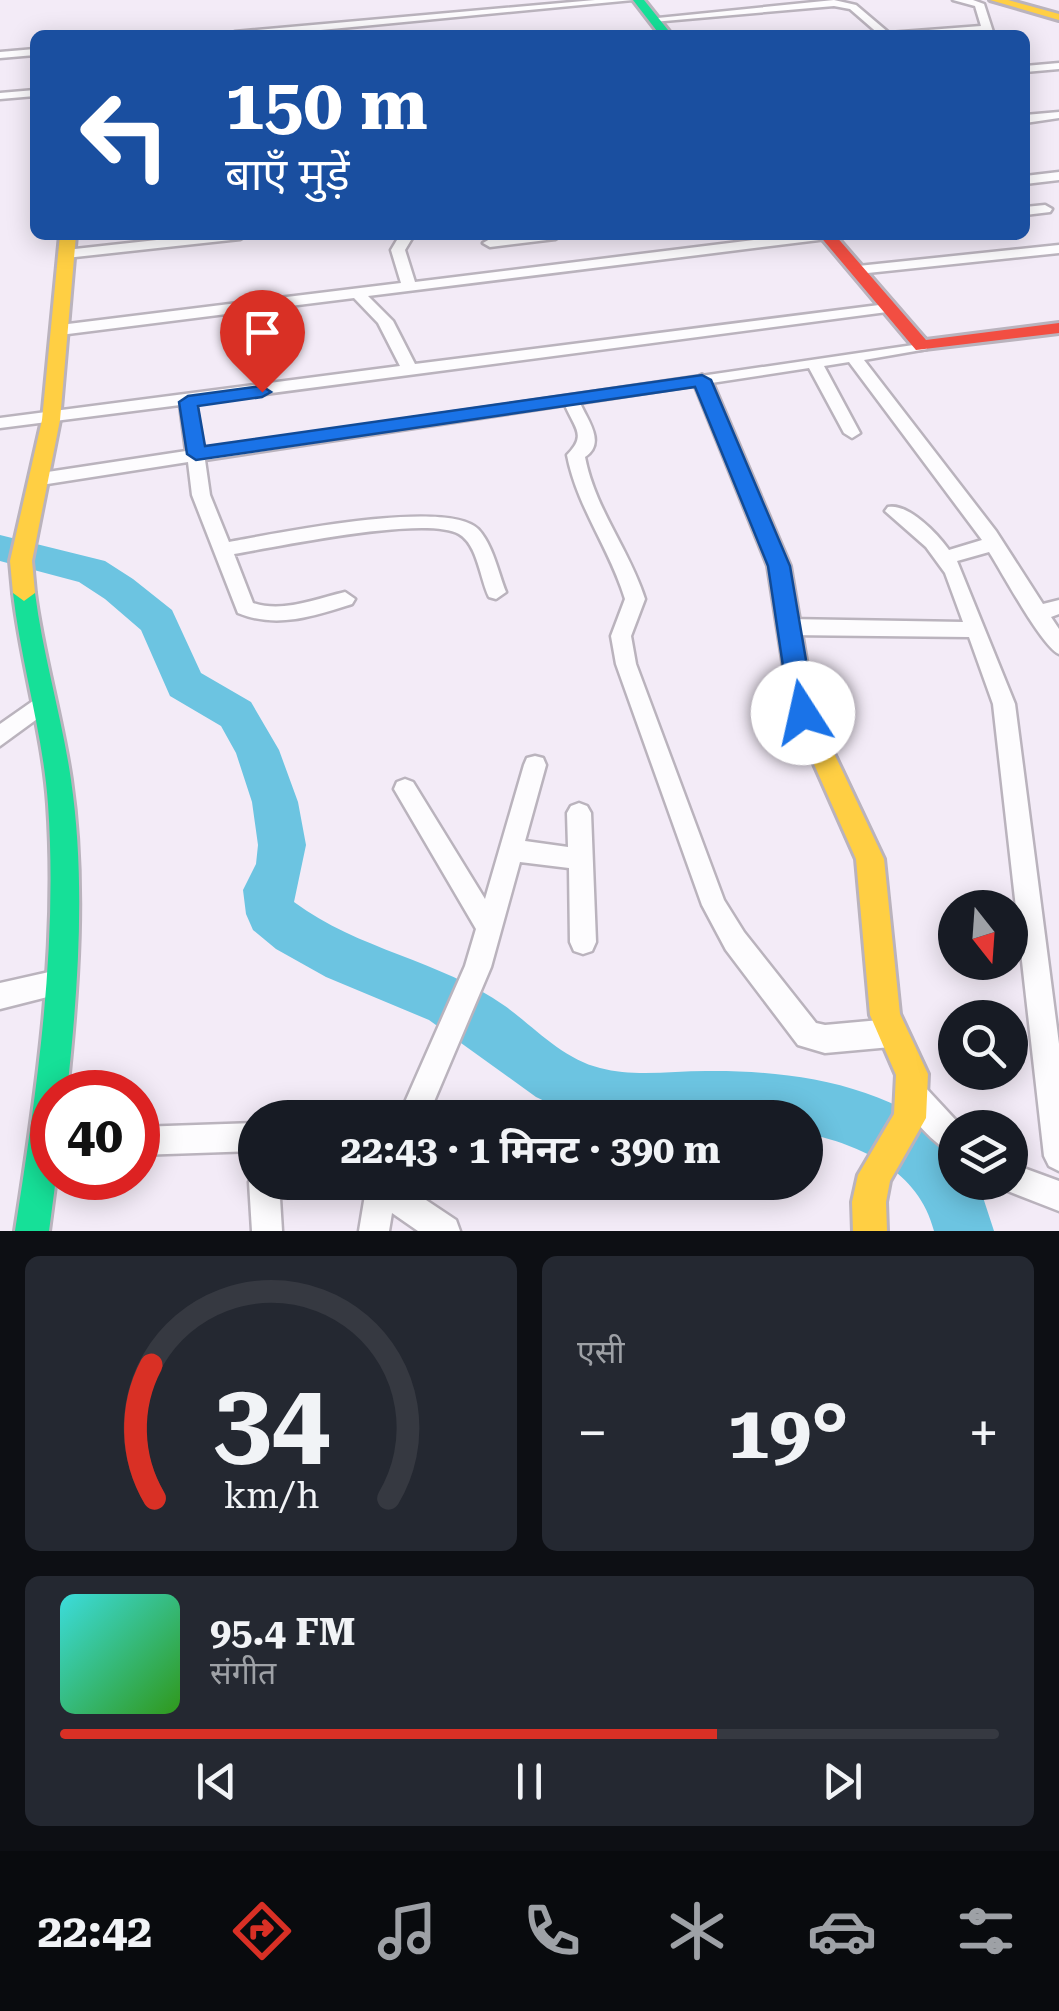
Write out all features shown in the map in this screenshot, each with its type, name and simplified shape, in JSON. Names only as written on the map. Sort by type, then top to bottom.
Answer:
[{"type":"street","points":[[422,0],[427,18]]},
{"type":"street","points":[[292,30],[628,0]]},
{"type":"street","points":[[638,0],[660,27],[800,3],[847,4],[882,30]]},
{"type":"street","points":[[958,0],[980,4],[986,30]]},
{"type":"street","points":[[995,0],[1059,14]]},
{"type":"street","points":[[1018,0],[1059,14]]},
{"type":"street","points":[[382,22],[384,30]]},
{"type":"street","points":[[0,55],[30,52]]},
{"type":"street","points":[[1030,69],[1059,66]]},
{"type":"street","points":[[0,96],[30,93]]},
{"type":"street","points":[[1030,118],[1059,115]]},
{"type":"street","points":[[1030,179],[1059,176]]},
{"type":"street","points":[[1030,210],[1045,209]]},
{"type":"street","points":[[53,1070],[61,803],[40,705],[23,550],[52,420],[67,244],[144,240]]},
{"type":"street","points":[[403,240],[398,250],[410,289]]},
{"type":"street","points":[[490,243],[514,240]]},
{"type":"street","points":[[60,330],[788,240]]},
{"type":"street","points":[[831,240],[922,346]]},
{"type":"street","points":[[858,270],[1059,250]]},
{"type":"street","points":[[359,295],[385,321],[410,372]]},
{"type":"street","points":[[4,423],[52,420],[888,308]]},
{"type":"street","points":[[41,479],[1059,328]]},
{"type":"street","points":[[853,356],[993,544],[1059,646]]},
{"type":"street","points":[[814,362],[852,432]]},
{"type":"street","points":[[702,380],[779,566],[803,713],[870,859],[881,989],[891,1033],[912,1074],[912,1107],[884,1160],[869,1202],[870,1231]]},
{"type":"street","points":[[570,398],[588,440],[586,449],[576,455],[585,499],[623,567],[635,599],[621,636],[626,664],[723,922],[808,1035],[825,1039],[891,1033]]},
{"type":"street","points":[[188,402],[201,496],[245,608],[258,616],[345,598]]},
{"type":"street","points":[[894,511],[946,558],[1004,704],[1059,1156]]},
{"type":"street","points":[[221,550],[361,528],[454,523],[473,536],[496,592]]},
{"type":"street","points":[[946,558],[993,544]]},
{"type":"street","points":[[1036,613],[1059,607]]},
{"type":"street","points":[[788,627],[976,630]]},
{"type":"street","points":[[0,737],[40,705]]},
{"type":"street","points":[[420,1100],[478,967],[535,764]]},
{"type":"street","points":[[404,789],[490,928]]},
{"type":"street","points":[[578,812],[583,942]]},
{"type":"street","points":[[511,850],[580,859]]},
{"type":"street","points":[[0,996],[58,982]]},
{"type":"street","points":[[912,1107],[938,1127]]},
{"type":"street","points":[[160,1139],[238,1137]]},
{"type":"street","points":[[1028,1185],[1059,1196]]},
{"type":"street","points":[[32,1231],[38,1200]]},
{"type":"street","points":[[265,1200],[267,1231]]},
{"type":"street","points":[[374,1231],[377,1200]]},
{"type":"street","points":[[401,1200],[445,1231]]},
{"type":"waterway","points":[[0,548],[91,571],[119,589],[158,621],[185,684],[236,714],[257,750],[275,802],[282,845],[280,868],[268,890],[271,914],[294,932],[344,959],[448,1002],[556,1077],[586,1092],[630,1101],[778,1101],[822,1109],[866,1124],[931,1162],[954,1196],[964,1231]]},
{"type":"traffic: fast","points":[[638,0],[662,30]]},
{"type":"traffic: fast","points":[[24,593],[58,777],[64,857],[59,1018],[32,1231]]},
{"type":"traffic: slow","points":[[995,0],[1059,17]]},
{"type":"traffic: slow","points":[[24,593],[21,561],[51,420],[68,240]]},
{"type":"traffic: slow","points":[[814,737],[870,859],[885,1015],[912,1074],[910,1118],[875,1175],[869,1202],[870,1231]]},
{"type":"traffic: jam","points":[[831,240],[922,346],[1059,328]]},
{"type":"traffic: jam","points":[[702,380],[779,566],[803,713],[814,737]]},
{"type":"route","points":[[262,392],[188,402],[196,454],[702,380],[779,566],[803,713]]}]
